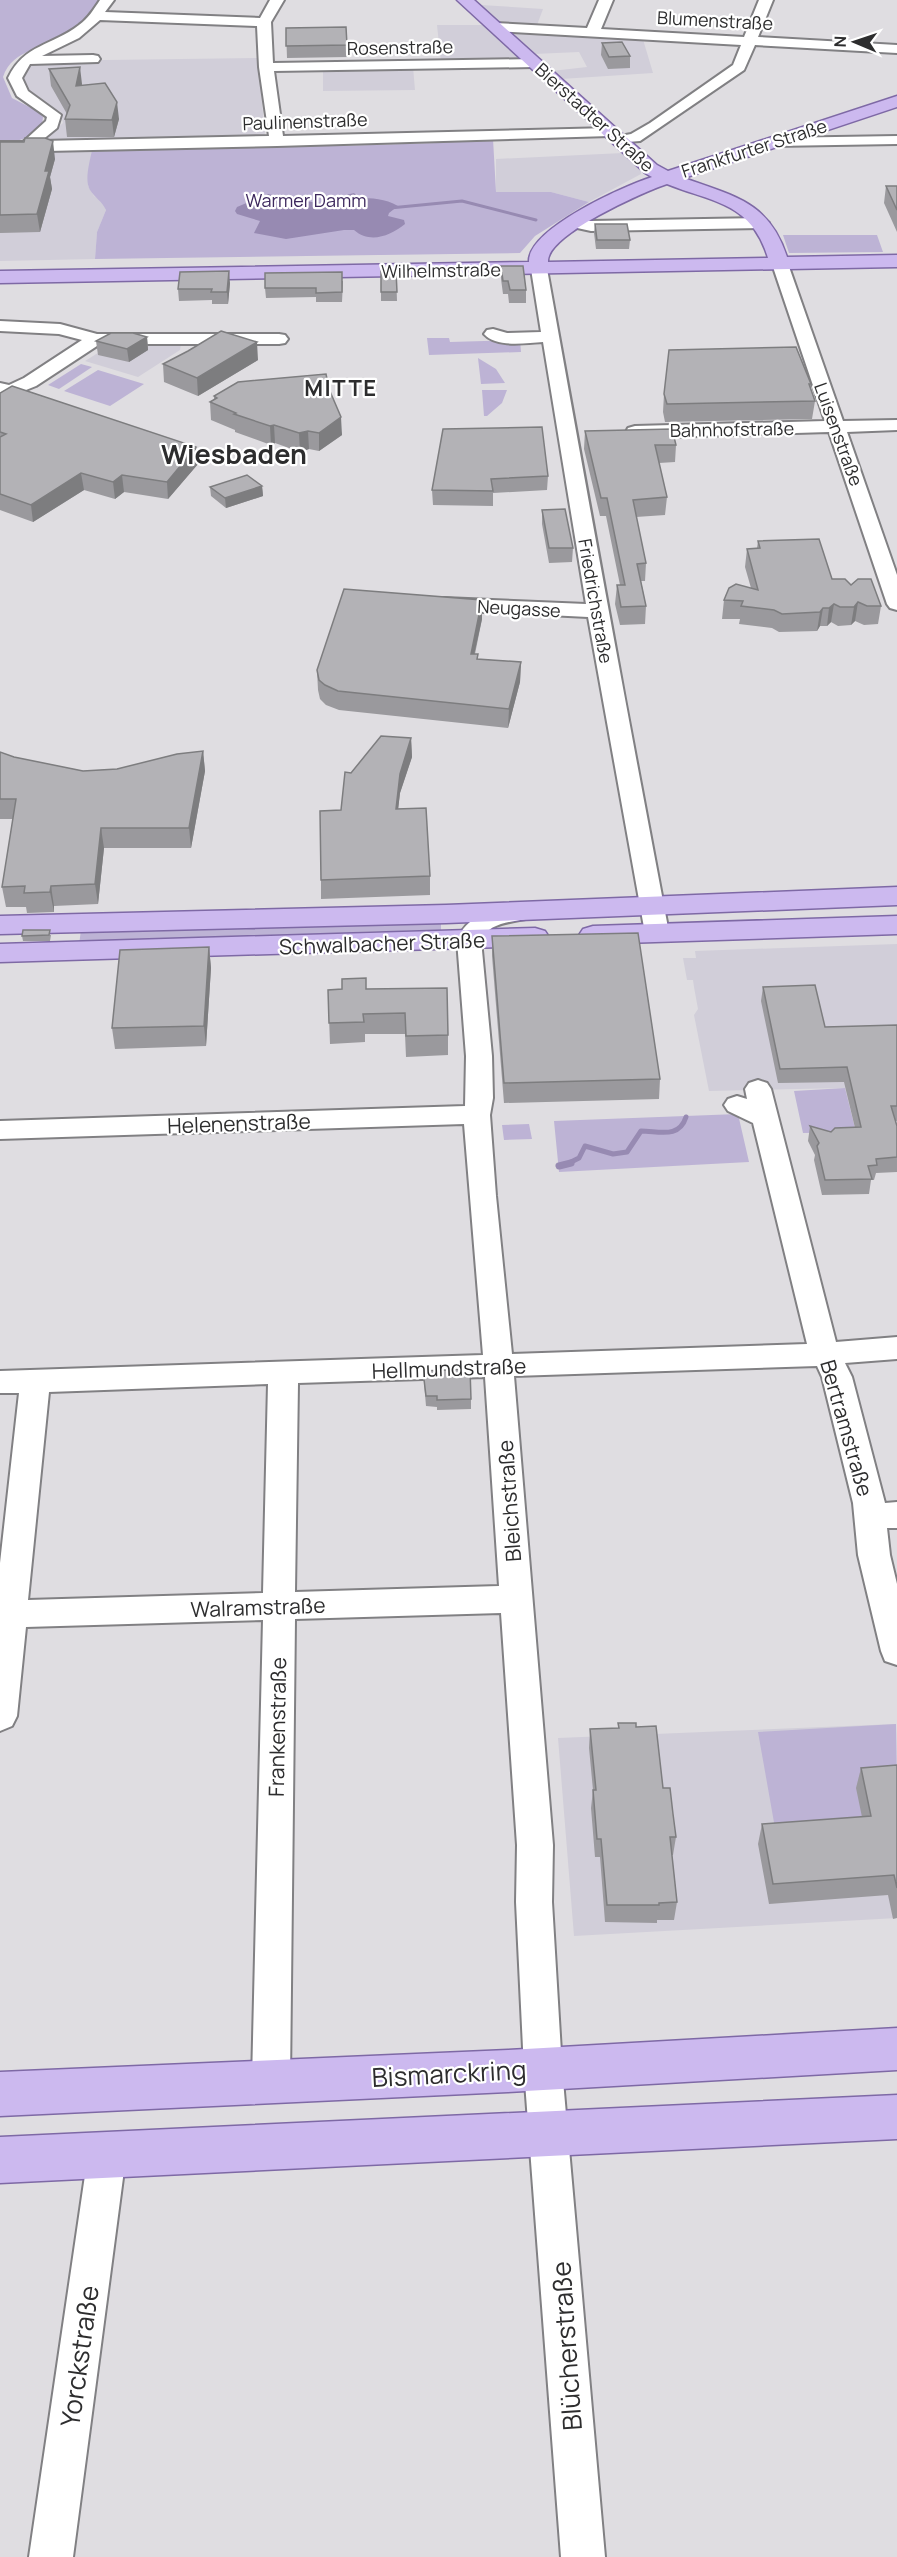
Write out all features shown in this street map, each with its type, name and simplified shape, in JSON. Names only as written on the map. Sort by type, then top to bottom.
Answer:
[{"type":"main road","name":"Bierstadter Straße","points":[[465,0],[651,169],[733,202],[749,212],[762,223],[768,233],[780,264]]},
{"type":"main road","name":"Frankfurter Straße","points":[[539,269],[538,255],[544,244],[574,223],[633,189],[665,176],[897,101]]},
{"type":"main road","name":"Wilhelmstraße","points":[[0,277],[892,262]]},
{"type":"main road","name":"Schwalbacher Straße","points":[[0,926],[610,908],[897,896]]},
{"type":"main road","name":"Schwalbacher Straße","points":[[610,908],[637,919],[657,933]]},
{"type":"main road","points":[[67,923],[107,951]]},
{"type":"main road","name":"Schwalbacher Straße","points":[[0,953],[897,925]]},
{"type":"main road","name":"Bismarckring","points":[[0,2094],[543,2069],[897,2049]]},
{"type":"main road","points":[[0,2160],[897,2117]]},
{"type":"street","points":[[27,147],[55,121],[54,115],[49,110],[30,100],[16,84],[16,74],[26,60],[76,34],[95,16],[107,0]]},
{"type":"street","points":[[277,0],[264,22],[266,68],[277,142]]},
{"type":"street","points":[[593,31],[606,0]]},
{"type":"street","name":"Paulinenstraße","points":[[0,147],[615,136],[634,138],[655,126],[739,67],[766,0]]},
{"type":"street","points":[[95,16],[264,22]]},
{"type":"street","name":"Blumenstraße","points":[[495,27],[897,49]]},
{"type":"street","points":[[26,60],[93,59]]},
{"type":"street","name":"Rosenstraße","points":[[266,68],[534,63]]},
{"type":"street","points":[[774,142],[897,140]]},
{"type":"street","points":[[574,223],[591,226],[762,223]]},
{"type":"street","name":"Luisenstraße","points":[[780,264],[897,604]]},
{"type":"street","name":"Friedrichstraße","points":[[539,269],[552,337],[576,434],[597,611],[657,933]]},
{"type":"street","points":[[0,327],[60,328],[96,339],[279,339]]},
{"type":"street","points":[[493,334],[506,338],[552,337]]},
{"type":"street","points":[[5,389],[30,382],[96,339]]},
{"type":"street","name":"Bahnhofstraße","points":[[616,432],[897,425]]},
{"type":"street","name":"Neugasse","points":[[429,603],[597,611]]},
{"type":"street","points":[[469,940],[478,924],[530,910]]},
{"type":"street","name":"Bleichstraße","points":[[469,940],[479,1056],[480,1098],[477,1115],[482,1196],[498,1366],[535,1845],[534,1902],[548,2134]]},
{"type":"street","name":"Bertramstraße","points":[[758,1089],[821,1342],[837,1377],[884,1516],[874,1555],[897,1650]]},
{"type":"street","points":[[737,1105],[765,1118]]},
{"type":"street","name":"Helenenstraße","points":[[0,1130],[477,1115]]},
{"type":"street","name":"Hellmundstraße","points":[[0,1382],[826,1354],[897,1348]]},
{"type":"street","name":"Frankenstraße","points":[[271,2081],[283,1373]]},
{"type":"street","points":[[0,1716],[5,1613],[35,1381]]},
{"type":"street","name":"Walramstraße","points":[[5,1613],[517,1599]]},
{"type":"street","name":"Blücherstraße","points":[[548,2134],[583,2557]]},
{"type":"street","name":"Yorckstraße","points":[[51,2557],[107,2155]]},
{"type":"shaded area","points":[[481,5],[543,9],[537,25],[501,23]]},
{"type":"shaded area","points":[[437,25],[485,25],[521,60],[441,62]]},
{"type":"shaded area","points":[[510,30],[642,36],[653,73],[561,79],[552,71],[587,67],[579,52],[534,54]]},
{"type":"shaded area","points":[[258,58],[265,136],[93,142],[88,186],[94,196],[103,202],[106,210],[97,232],[95,259],[0,261],[0,154],[44,139],[63,123],[61,112],[39,101],[27,90],[23,75],[24,69],[32,61]]},
{"type":"shaded area","points":[[413,67],[415,90],[323,91],[323,68]]},
{"type":"shaded area","points":[[623,153],[641,170],[641,174],[589,202],[551,192],[496,192],[496,159]]},
{"type":"shaded area","points":[[354,193],[358,197],[383,200],[398,206],[388,216],[404,220],[405,224],[380,237],[367,237],[354,230],[344,230],[286,239],[254,233],[260,221],[237,214],[235,211],[237,207],[268,194],[293,200],[330,204]]},
{"type":"shaded area","points":[[117,341],[181,344],[180,350],[138,377],[85,361]]},
{"type":"shaded area","points":[[897,944],[897,1127],[854,1122],[845,1088],[709,1091],[694,1015],[698,1009],[693,980],[687,980],[683,958],[696,958],[695,951]]},
{"type":"shaded area","points":[[896,1724],[897,1918],[574,1936],[558,1738]]},
{"type":"green space","points":[[0,0],[100,0],[81,23],[68,34],[22,54],[8,67],[3,77],[12,98],[37,111],[43,117],[38,130],[27,138],[0,143]]},
{"type":"green space","name":"Warmer Damm","points":[[493,139],[496,192],[551,192],[589,202],[535,236],[520,253],[95,259],[97,232],[106,210],[88,186],[92,150],[332,142],[338,146]]},
{"type":"green space","points":[[783,235],[877,235],[883,252],[789,253]]},
{"type":"green space","points":[[427,338],[449,338],[450,342],[520,340],[521,352],[429,355]]},
{"type":"green space","points":[[478,358],[496,369],[505,383],[481,384]]},
{"type":"green space","points":[[81,364],[92,367],[59,389],[48,385]]},
{"type":"green space","points":[[98,370],[144,384],[110,406],[64,391]]},
{"type":"green space","points":[[482,390],[507,390],[502,403],[487,416],[484,416]]},
{"type":"green space","points":[[441,918],[441,930],[355,932],[312,940],[79,945],[81,930]]},
{"type":"green space","points":[[845,1088],[856,1132],[803,1133],[794,1091]]},
{"type":"green space","points":[[738,1114],[749,1162],[559,1172],[554,1121]]},
{"type":"green space","points":[[529,1124],[532,1139],[504,1140],[502,1125]]},
{"type":"green space","points":[[896,1724],[897,1785],[863,1823],[775,1828],[758,1732]]},
{"type":"building","points":[[346,27],[347,45],[286,46],[286,28]]},
{"type":"building","points":[[622,42],[630,56],[609,57],[602,43]]},
{"type":"building","points":[[80,67],[76,86],[105,83],[117,102],[112,120],[65,119],[70,105],[49,69]]},
{"type":"building","points":[[25,138],[45,138],[53,141],[45,171],[49,171],[37,214],[0,215],[0,142],[24,142]]},
{"type":"building","points":[[886,186],[897,186],[897,210]]},
{"type":"building","points":[[595,224],[627,224],[630,240],[597,240]]},
{"type":"building","points":[[501,266],[523,266],[526,290],[510,290],[508,281],[503,281]]},
{"type":"building","points":[[229,271],[227,292],[211,292],[212,289],[178,289],[180,272]]},
{"type":"building","points":[[381,271],[396,271],[397,292],[381,292]]},
{"type":"building","points":[[342,272],[342,292],[316,293],[316,288],[265,288],[265,273]]},
{"type":"building","points":[[221,331],[257,342],[197,378],[163,364],[188,351]]},
{"type":"building","points":[[111,333],[133,333],[147,337],[127,349],[96,341]]},
{"type":"building","points":[[796,347],[811,384],[809,384],[815,401],[667,404],[664,394],[669,350]]},
{"type":"building","points":[[326,374],[329,389],[341,417],[319,433],[308,431],[299,433],[274,425],[270,426],[234,414],[236,413],[210,402],[217,398],[214,396],[238,382]]},
{"type":"building","points":[[12,386],[196,447],[167,482],[122,475],[113,482],[81,473],[31,505],[0,494],[0,437],[6,434],[0,432],[0,393]]},
{"type":"building","points":[[542,427],[548,476],[491,479],[493,491],[432,490],[443,429]]},
{"type":"building","points":[[672,429],[676,445],[655,445],[667,497],[633,500],[646,563],[637,564],[646,606],[621,607],[617,585],[625,585],[607,498],[601,498],[585,431]]},
{"type":"building","points":[[247,475],[262,486],[225,498],[210,487]]},
{"type":"building","points":[[565,509],[573,548],[549,548],[542,510]]},
{"type":"building","points":[[819,539],[832,579],[845,579],[851,585],[858,579],[871,579],[881,606],[867,606],[858,602],[854,607],[840,607],[834,604],[829,608],[823,608],[820,612],[782,614],[774,610],[741,606],[743,601],[724,600],[729,588],[736,584],[758,590],[747,549],[760,548],[758,541]]},
{"type":"building","points":[[344,589],[482,600],[471,654],[478,654],[477,659],[521,662],[509,709],[338,691],[325,685],[319,680],[317,670]]},
{"type":"building","points":[[381,736],[411,738],[400,774],[396,809],[426,808],[430,876],[321,880],[320,811],[341,810],[345,772],[351,773]]},
{"type":"building","points":[[203,751],[189,828],[101,828],[95,884],[51,886],[50,892],[24,893],[25,886],[2,887],[16,799],[0,799],[0,752],[83,771],[117,769],[177,754]]},
{"type":"building","points":[[23,930],[50,930],[49,935],[22,936]]},
{"type":"building","points":[[638,933],[660,1079],[504,1083],[492,936]]},
{"type":"building","points":[[209,947],[204,1026],[112,1028],[120,950]]},
{"type":"building","points":[[366,978],[366,989],[447,988],[448,1035],[406,1036],[405,1013],[363,1014],[364,1022],[329,1023],[328,990],[342,989],[342,979]]},
{"type":"building","points":[[815,985],[825,1027],[897,1025],[897,1106],[891,1106],[897,1126],[897,1157],[876,1159],[877,1165],[868,1166],[872,1179],[825,1180],[817,1146],[819,1143],[810,1126],[831,1132],[835,1128],[861,1127],[847,1067],[780,1069],[763,987]]},
{"type":"building","points":[[470,1369],[471,1399],[437,1400],[437,1396],[426,1396],[423,1371]]},
{"type":"building","points":[[618,1723],[636,1723],[636,1727],[656,1726],[663,1788],[670,1788],[676,1837],[670,1837],[677,1902],[659,1903],[659,1905],[607,1905],[601,1839],[597,1839],[593,1790],[596,1790],[590,1729],[619,1728]]},
{"type":"building","points":[[897,1765],[897,1888],[894,1875],[773,1884],[762,1824],[871,1816],[861,1768]]},
{"type":"waterway","points":[[390,208],[462,201],[536,220]]},
{"type":"waterway","points":[[567,1164],[579,1158],[585,1146],[613,1154],[627,1152],[641,1131],[673,1131],[683,1124],[686,1117]]},
{"type":"waterway","points":[[567,1164],[571,1163]]},
{"type":"waterway","points":[[559,1166],[567,1164]]},
{"type":"district","name":"MITTE","points":[[341,388]]},
{"type":"district","name":"Wiesbaden","points":[[234,453]]}]
